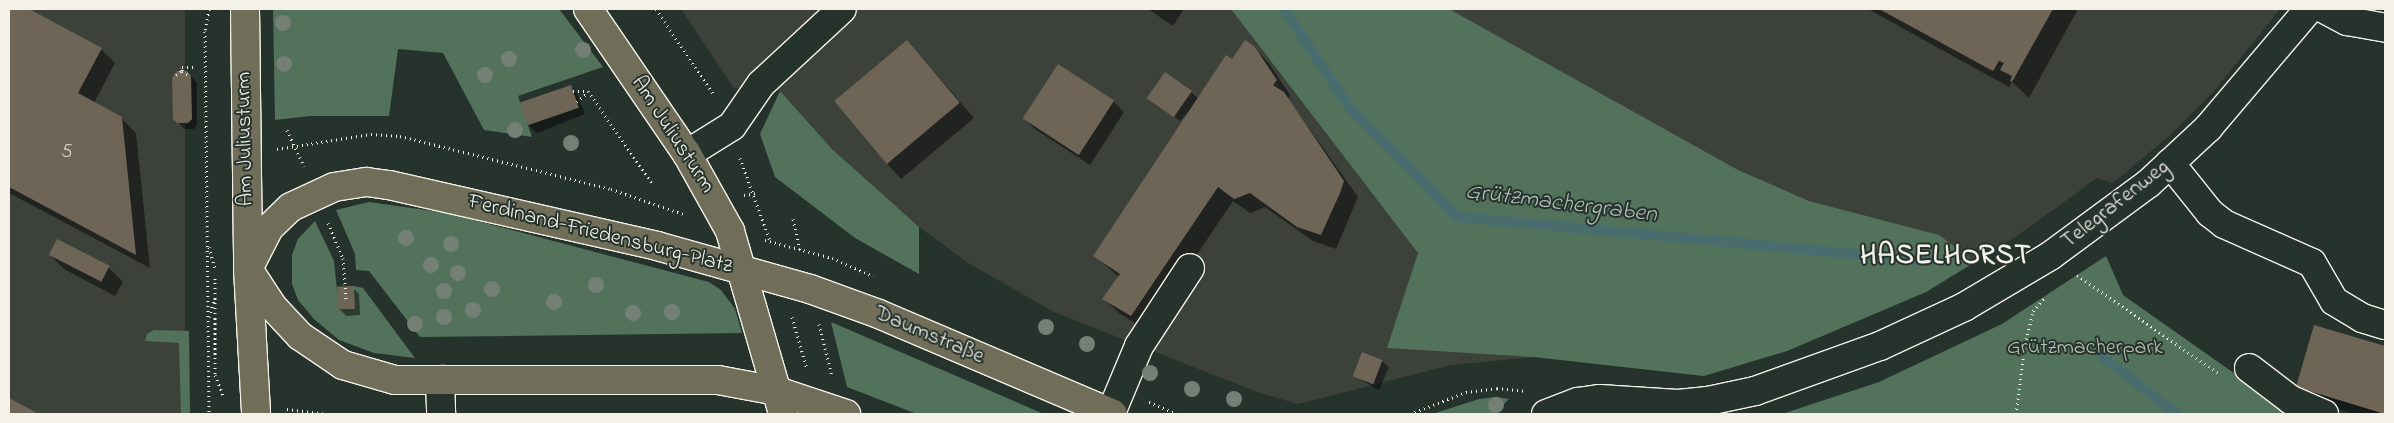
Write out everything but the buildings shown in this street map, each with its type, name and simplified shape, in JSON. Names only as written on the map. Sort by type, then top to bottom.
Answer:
[{"type":"main road","name":"Am Juliusturm","points":[[244,9],[248,269],[256,414]]},
{"type":"main road","name":"Am Juliusturm","points":[[588,9],[687,154],[730,231],[742,270]]},
{"type":"main road","name":"Ferdinand-Friedensburg-Platz","points":[[248,269],[269,228],[291,206],[315,193],[367,182],[426,192],[657,246],[742,270],[780,403]]},
{"type":"main road","points":[[248,269],[273,307],[300,336],[343,365],[395,380],[718,380],[780,403],[846,414]]},
{"type":"main road","name":"Daumstraße","points":[[742,270],[810,289],[879,314],[1112,414]]},
{"type":"street","points":[[687,154],[732,126],[761,84],[842,9]]},
{"type":"street","name":"Telegrafenweg","points":[[1639,414],[1678,404],[1708,401],[1755,391],[1880,346],[1964,307],[2050,256],[2170,163],[2208,128],[2309,9]]},
{"type":"street","points":[[2324,9],[2348,20],[2385,28]]},
{"type":"street","points":[[2170,163],[2210,213],[2224,224],[2312,264],[2334,301],[2362,318],[2385,325]]},
{"type":"street","points":[[1112,414],[1139,346],[1190,268]]},
{"type":"street","points":[[2249,368],[2291,400],[2324,414]]},
{"type":"street","points":[[440,380],[441,414]]},
{"type":"street","name":"Telegrafenweg","points":[[1546,414],[1578,402],[1600,399],[1678,404]]},
{"type":"path","points":[[209,9],[205,31],[209,414]]},
{"type":"path","points":[[656,9],[717,99],[714,116],[736,148],[750,184]]},
{"type":"path","points":[[176,75],[182,71],[182,67],[194,67]]},
{"type":"path","points":[[182,71],[189,75]]},
{"type":"path","points":[[573,91],[588,91]]},
{"type":"path","points":[[577,102],[588,91]]},
{"type":"path","points":[[588,91],[653,185]]},
{"type":"path","points":[[287,130],[306,170]]},
{"type":"path","points":[[272,150],[371,134],[400,136],[611,190],[693,217]]},
{"type":"path","points":[[325,216],[343,258],[346,299]]},
{"type":"path","points":[[793,219],[798,243]]},
{"type":"path","points":[[207,241],[214,268]]},
{"type":"path","points":[[2050,256],[2220,375]]},
{"type":"path","points":[[2016,414],[2025,344],[2033,311],[2050,290]]},
{"type":"path","points":[[208,321],[215,298]]},
{"type":"path","points":[[816,315],[834,381]]},
{"type":"path","points":[[1410,414],[1466,392],[1497,388],[1578,402]]},
{"type":"path","points":[[283,408],[328,414]]},
{"type":"shaded area","points":[[9,9],[185,9],[185,414],[9,414]]},
{"type":"shaded area","points":[[681,9],[2280,9],[2216,89],[2168,137],[2113,183],[2097,178],[2020,234],[1926,292],[1787,351],[1704,376],[1534,357],[1451,365],[1298,404],[1257,392],[1054,312],[970,264],[919,227],[875,189],[832,149],[780,91],[734,88]]},
{"type":"green space","points":[[273,9],[559,9],[603,67],[518,96],[532,137],[484,130],[443,53],[398,49],[389,116],[310,116],[275,120]]},
{"type":"green space","points":[[1231,9],[1449,9],[1738,170],[1809,201],[1939,235],[1975,262],[1926,292],[1787,351],[1704,376],[1534,357],[1387,348],[1418,253]]},
{"type":"green space","points":[[780,91],[832,149],[919,227],[919,274],[855,238],[775,177],[760,134]]},
{"type":"green space","points":[[369,202],[447,213],[709,282],[721,290],[735,309],[742,333],[420,337],[369,271],[356,270],[355,254],[336,210]]},
{"type":"green space","points":[[315,221],[334,261],[339,310],[354,309],[354,286],[363,288],[415,358],[374,353],[339,340],[314,319],[298,300],[292,284],[292,255],[298,239]]},
{"type":"green space","name":"Grützmacherpark","points":[[2106,256],[2123,295],[2292,414],[1782,414],[1879,382],[2002,324]]},
{"type":"green space","points":[[831,322],[1044,414],[917,414],[847,387]]},
{"type":"green space","points":[[154,330],[189,331],[190,414],[181,414],[179,343],[145,341],[147,334]]},
{"type":"green space","points":[[1496,397],[1509,399],[1494,414],[1432,414],[1479,399]]},
{"type":"waterway","name":"Grützmachergraben","points":[[1284,9],[1350,108],[1458,217],[1929,261]]},
{"type":"waterway","name":"Grützmachergraben","points":[[2100,355],[2177,414]]},
{"type":"district","name":"HASELHORST","points":[[1946,257]]}]
